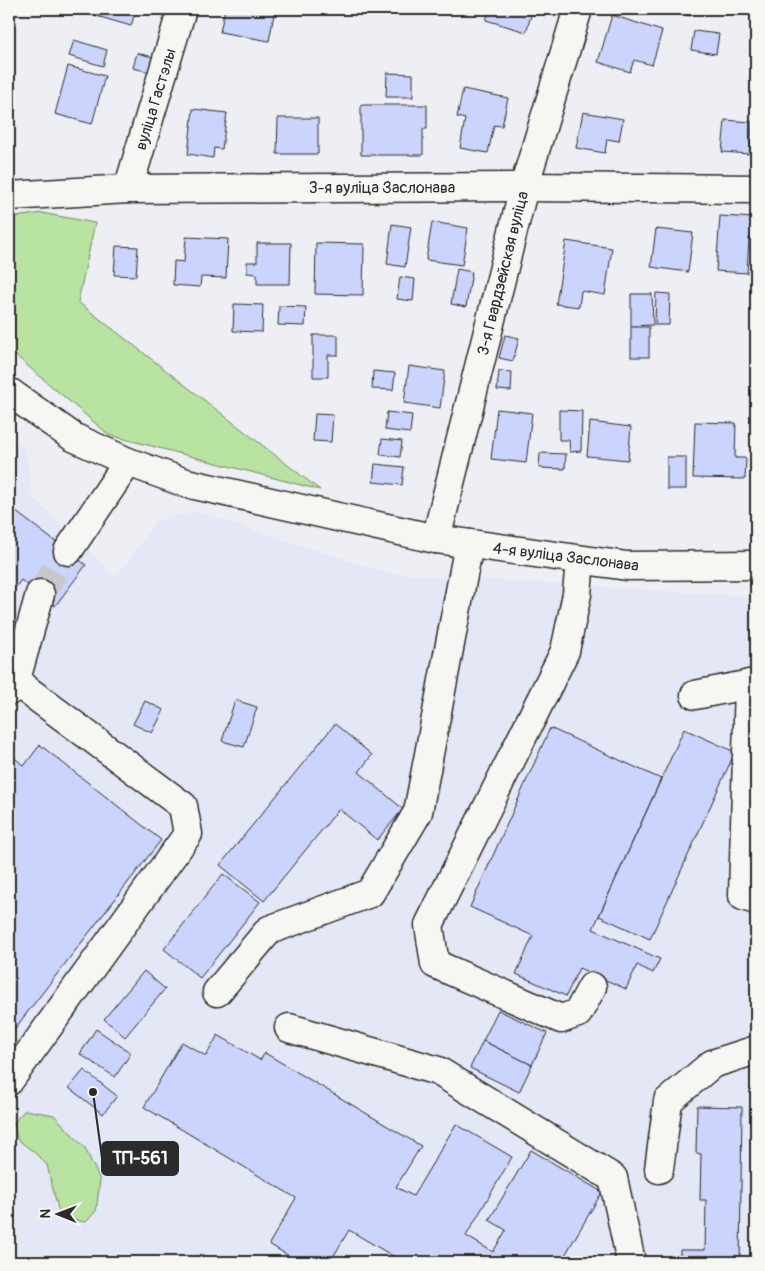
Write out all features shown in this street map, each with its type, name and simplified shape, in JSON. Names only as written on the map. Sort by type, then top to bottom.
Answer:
[{"type":"street","name":"вуліца Гастэлы","points":[[128,189],[182,9]]},
{"type":"street","name":"3-я Гвардзейская вуліца","points":[[436,539],[524,187],[578,9]]},
{"type":"street","name":"3-я вуліца Заслонава","points":[[9,196],[128,189],[524,187],[756,189]]},
{"type":"street","name":"4-я вуліца Заслонава","points":[[9,392],[73,437],[128,462],[186,483],[436,539],[580,560],[627,566],[756,565]]},
{"type":"street","points":[[68,551],[128,462]]},
{"type":"street","points":[[217,992],[269,930],[370,892],[418,812],[469,544]]},
{"type":"street","points":[[580,560],[577,594],[565,651],[429,924],[435,964],[561,1019],[578,1013],[592,987]]},
{"type":"street","points":[[9,1081],[188,834],[183,806],[12,686],[40,594]]},
{"type":"street","points":[[695,695],[753,684],[743,896],[756,900]]},
{"type":"street","points":[[290,1028],[438,1071],[613,1178],[631,1262]]},
{"type":"street","points":[[659,1169],[668,1101],[712,1064],[756,1050]]},
{"type":"shaded area","points":[[9,437],[25,450],[33,497],[116,578],[157,520],[196,512],[388,573],[756,597],[756,1262],[9,1262]]},
{"type":"green space","points":[[42,213],[95,223],[78,302],[320,490],[109,435],[9,350],[9,218]]},
{"type":"green space","points":[[25,1110],[54,1115],[85,1148],[100,1180],[96,1211],[86,1222],[67,1219],[58,1209],[47,1165],[17,1139],[14,1122]]},
{"type":"building","points":[[95,9],[136,9],[131,26],[93,15]]},
{"type":"building","points":[[225,9],[275,9],[269,41],[220,32]]},
{"type":"building","points":[[490,9],[533,9],[526,32],[486,20]]},
{"type":"building","points":[[664,9],[692,9],[690,16]]},
{"type":"building","points":[[612,15],[662,31],[652,65],[634,60],[630,72],[598,62]]},
{"type":"building","points":[[694,31],[719,34],[716,54],[691,50]]},
{"type":"building","points":[[74,40],[107,50],[103,66],[69,56]]},
{"type":"building","points":[[137,53],[153,57],[150,72],[133,68]]},
{"type":"building","points":[[68,66],[105,76],[92,124],[55,114]]},
{"type":"building","points":[[387,73],[413,74],[413,97],[386,97]]},
{"type":"building","points":[[463,89],[508,98],[502,126],[494,125],[488,153],[460,148],[465,119],[457,117]]},
{"type":"building","points":[[361,105],[427,105],[427,129],[423,129],[423,155],[361,155]]},
{"type":"building","points":[[193,109],[227,113],[222,149],[214,148],[213,158],[188,154]]},
{"type":"building","points":[[583,112],[623,119],[619,141],[607,139],[605,153],[576,148]]},
{"type":"building","points":[[278,118],[318,118],[318,154],[277,154]]},
{"type":"building","points":[[725,120],[752,122],[750,154],[722,152]]},
{"type":"building","points":[[720,216],[756,218],[756,238],[749,238],[747,273],[716,271]]},
{"type":"building","points":[[432,222],[468,228],[462,265],[426,260]]},
{"type":"building","points":[[392,224],[411,227],[405,267],[387,264]]},
{"type":"building","points":[[656,229],[693,233],[688,272],[651,267]]},
{"type":"building","points":[[186,237],[228,239],[226,278],[201,277],[200,287],[173,285],[174,261],[184,262]]},
{"type":"building","points":[[566,241],[612,248],[605,295],[581,291],[579,307],[556,304]]},
{"type":"building","points":[[257,243],[291,243],[290,284],[257,284],[257,274],[247,273],[247,262],[257,262]]},
{"type":"building","points":[[316,243],[364,244],[363,295],[315,294]]},
{"type":"building","points":[[116,246],[138,247],[136,276],[114,275]]},
{"type":"building","points":[[457,269],[472,272],[466,307],[451,304]]},
{"type":"building","points":[[400,277],[415,279],[413,301],[397,299]]},
{"type":"building","points":[[656,293],[670,294],[669,325],[655,325]]},
{"type":"building","points":[[631,294],[652,294],[653,325],[631,326]]},
{"type":"building","points":[[234,304],[263,305],[262,332],[233,331]]},
{"type":"building","points":[[279,306],[306,307],[305,326],[278,325]]},
{"type":"building","points":[[631,327],[649,327],[649,357],[631,357]]},
{"type":"building","points":[[313,335],[338,335],[338,355],[328,355],[328,377],[313,377]]},
{"type":"building","points":[[505,335],[519,338],[513,361],[499,358]]},
{"type":"building","points":[[409,366],[445,371],[440,408],[404,403]]},
{"type":"building","points":[[373,371],[395,373],[393,390],[372,389]]},
{"type":"building","points":[[499,371],[512,372],[511,391],[497,390]]},
{"type":"building","points":[[497,409],[532,413],[526,463],[491,459]]},
{"type":"building","points":[[559,410],[582,411],[581,451],[570,452],[569,440],[559,440]]},
{"type":"building","points":[[387,412],[412,415],[410,433],[385,430]]},
{"type":"building","points":[[315,414],[333,415],[331,442],[313,441]]},
{"type":"building","points":[[590,422],[631,427],[628,460],[587,456]]},
{"type":"building","points":[[695,422],[736,423],[735,458],[746,458],[745,479],[693,478]]},
{"type":"building","points":[[382,439],[402,441],[400,457],[380,454]]},
{"type":"building","points":[[540,453],[566,454],[565,469],[539,468]]},
{"type":"building","points":[[667,457],[686,457],[686,489],[667,489]]},
{"type":"building","points":[[375,464],[404,467],[402,485],[373,482]]},
{"type":"building","points":[[11,508],[86,565],[55,606],[21,580],[9,596],[9,512]]},
{"type":"building","points":[[235,700],[257,707],[244,747],[222,741]]},
{"type":"building","points":[[145,701],[164,710],[152,733],[133,724]]},
{"type":"building","points":[[335,724],[372,755],[359,772],[403,809],[377,840],[339,809],[264,901],[220,865]]},
{"type":"building","points":[[550,728],[661,779],[593,929],[660,959],[653,973],[637,965],[626,989],[579,968],[566,996],[516,974],[533,936],[470,907]]},
{"type":"building","points":[[684,729],[735,752],[650,939],[599,916]]},
{"type":"building","points":[[40,745],[161,840],[9,1036],[9,782],[11,779],[9,777],[9,753],[24,766]]},
{"type":"building","points":[[223,874],[260,902],[200,978],[164,949]]},
{"type":"building","points":[[144,971],[165,989],[125,1037],[104,1019]]},
{"type":"building","points":[[498,1010],[547,1033],[532,1065],[483,1041]]},
{"type":"building","points":[[96,1029],[131,1053],[115,1077],[80,1054]]},
{"type":"building","points":[[218,1035],[260,1060],[265,1053],[421,1146],[396,1187],[413,1196],[456,1124],[512,1157],[466,1236],[493,1252],[506,1230],[489,1220],[531,1150],[602,1192],[561,1262],[403,1262],[349,1230],[330,1262],[299,1262],[269,1244],[296,1198],[144,1107],[182,1042],[206,1056]]},
{"type":"building","points":[[483,1041],[532,1065],[519,1092],[470,1068]]},
{"type":"building","points":[[84,1070],[117,1096],[103,1114],[69,1088]]},
{"type":"building","points":[[697,1106],[742,1107],[740,1262],[680,1262],[680,1250],[705,1250],[706,1200],[700,1200],[701,1154],[696,1153]]},
{"type":"tunnel","points":[[40,594],[68,551]]},
{"type":"place","name":"ТП-561","points":[[93,1092]]}]
